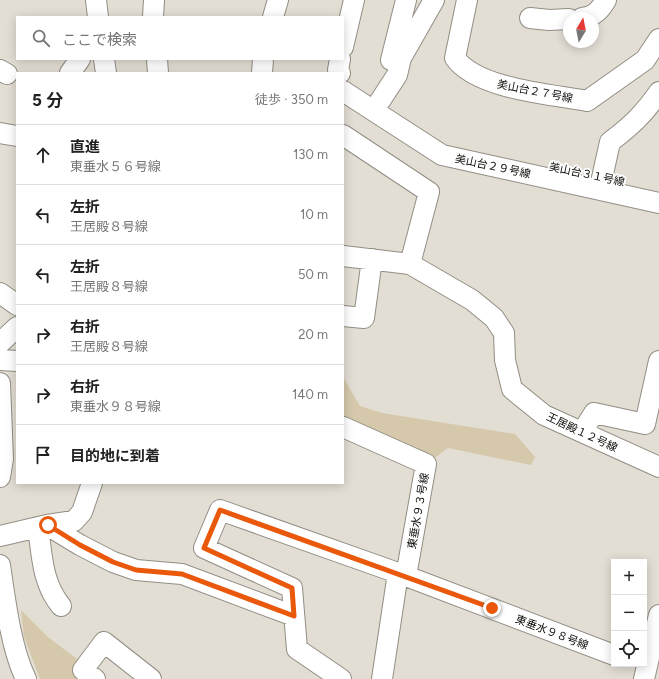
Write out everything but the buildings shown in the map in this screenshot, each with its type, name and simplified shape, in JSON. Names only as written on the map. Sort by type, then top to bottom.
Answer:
[{"type":"street","points":[[96,0],[98,16]]},
{"type":"street","points":[[153,16],[154,0]]},
{"type":"street","points":[[274,16],[278,0]]},
{"type":"street","points":[[341,16],[346,0]]},
{"type":"street","points":[[344,43],[354,0]]},
{"type":"street","points":[[397,75],[389,70],[406,0]]},
{"type":"street","points":[[380,101],[397,75],[401,58],[434,0]]},
{"type":"street","name":"美山台２７号線","points":[[467,0],[455,58],[461,67],[491,83],[587,101],[645,60],[659,39]]},
{"type":"street","points":[[598,12],[606,0]]},
{"type":"street","points":[[530,18],[549,20],[563,19]]},
{"type":"street","points":[[71,72],[79,60]]},
{"type":"street","points":[[104,60],[106,72]]},
{"type":"street","points":[[157,60],[158,72]]},
{"type":"street","points":[[262,72],[263,60]]},
{"type":"street","points":[[327,72],[329,60]]},
{"type":"street","points":[[339,72],[338,70],[340,60]]},
{"type":"street","name":"美山台３１号線","points":[[344,80],[380,101],[442,143],[659,190]]},
{"type":"street","name":"美山台２９号線","points":[[344,92],[442,155],[659,203]]},
{"type":"street","points":[[602,178],[610,142],[634,124],[646,111],[659,92]]},
{"type":"street","points":[[610,142],[626,142],[659,118]]},
{"type":"street","points":[[0,133],[16,136]]},
{"type":"street","points":[[344,136],[429,192],[410,264]]},
{"type":"street","name":"王居殿１２号線","points":[[344,256],[410,264],[472,300],[494,318],[504,333],[505,360],[512,390],[544,415],[659,467]]},
{"type":"street","points":[[344,316],[364,318],[372,259]]},
{"type":"street","points":[[0,293],[16,305]]},
{"type":"street","points":[[0,343],[16,329]]},
{"type":"street","points":[[0,360],[16,361]]},
{"type":"street","points":[[582,432],[594,413],[645,424],[659,361]]},
{"type":"street","points":[[0,383],[9,439],[2,459],[0,477]]},
{"type":"street","name":"東垂水９３号線","points":[[351,430],[426,464],[402,574],[382,679]]},
{"type":"street","points":[[0,536],[43,526],[74,521],[82,512],[92,484]]},
{"type":"street","name":"東垂水９８号線","points":[[294,616],[292,588],[204,548],[220,510],[402,574],[611,654]]},
{"type":"street","points":[[43,526],[43,570],[49,588],[61,606]]},
{"type":"street","points":[[43,526],[113,562],[136,570],[182,574],[294,616],[297,649],[341,679]]},
{"type":"street","points":[[0,565],[6,635],[22,676]]},
{"type":"street","points":[[648,669],[659,615]]},
{"type":"street","points":[[95,679],[83,670],[104,642],[151,679]]},
{"type":"shaded area","points":[[344,379],[360,406],[382,413],[515,434],[535,457],[531,465],[448,448],[432,460],[344,423]]},
{"type":"shaded area","points":[[21,610],[48,637],[81,662],[88,679],[40,679],[24,637]]},
{"type":"route","points":[[48,525],[80,545],[113,562],[136,570],[182,574],[294,616],[292,588],[204,548],[220,510],[492,608]]}]
